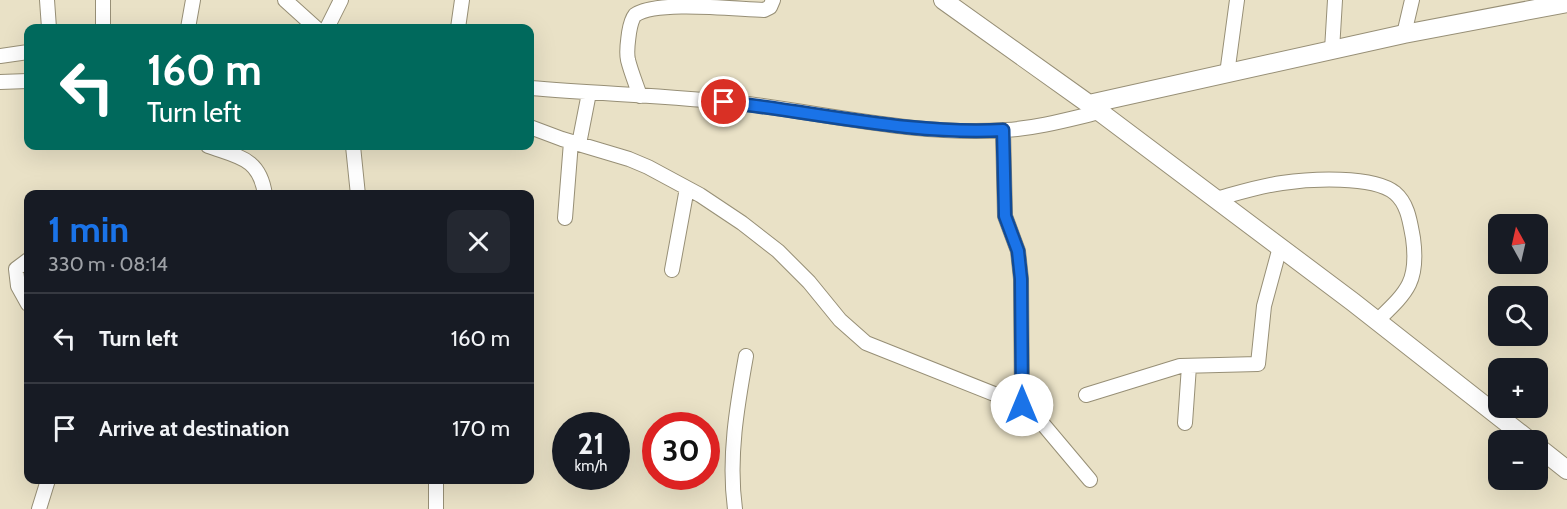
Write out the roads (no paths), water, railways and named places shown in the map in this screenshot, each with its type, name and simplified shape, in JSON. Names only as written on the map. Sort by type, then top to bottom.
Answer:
[{"type":"main road","points":[[942,0],[1095,108],[1377,321],[1516,430]]},
{"type":"main road","points":[[1095,108],[1332,50],[1567,3]]},
{"type":"main road","points":[[1548,455],[1567,470]]},
{"type":"street","points":[[47,0],[49,24]]},
{"type":"street","points":[[103,0],[103,24]]},
{"type":"street","points":[[189,24],[193,0]]},
{"type":"street","points":[[285,0],[312,24]]},
{"type":"street","points":[[329,24],[341,0]]},
{"type":"street","points":[[459,24],[462,0]]},
{"type":"street","points":[[640,96],[627,49],[631,25],[635,16],[643,8],[653,4],[686,0],[764,10],[770,7],[773,0]]},
{"type":"street","points":[[1227,74],[1238,0]]},
{"type":"street","points":[[1332,50],[1335,0]]},
{"type":"street","points":[[1404,34],[1412,0]]},
{"type":"street","points":[[0,56],[24,53]]},
{"type":"street","points":[[0,82],[24,81]]},
{"type":"street","points":[[534,88],[749,105],[857,122],[923,129],[1003,130],[1053,123],[1095,108]]},
{"type":"street","points":[[565,218],[575,143],[589,93]]},
{"type":"street","points":[[534,128],[648,167],[687,188],[742,223],[778,251],[809,282],[840,320],[866,343],[1022,405],[1037,417],[1090,480]]},
{"type":"street","points":[[1003,130],[1005,216],[1018,251],[1021,279],[1022,405]]},
{"type":"street","points":[[218,150],[254,165],[263,179],[264,190]]},
{"type":"street","points":[[353,150],[357,190]]},
{"type":"street","points":[[1216,199],[1283,183],[1320,180],[1356,181],[1378,185],[1393,192],[1403,202],[1410,218],[1416,258],[1414,272],[1407,289],[1377,321]]},
{"type":"street","points":[[672,270],[687,188]]},
{"type":"street","points":[[1086,395],[1180,366],[1258,364],[1264,306],[1280,247]]},
{"type":"street","points":[[24,262],[16,269],[18,286],[24,297]]},
{"type":"street","points":[[735,509],[732,455],[746,356]]},
{"type":"street","points":[[1185,423],[1189,366]]},
{"type":"street","points":[[39,509],[47,484]]},
{"type":"street","points":[[436,484],[436,509]]}]
